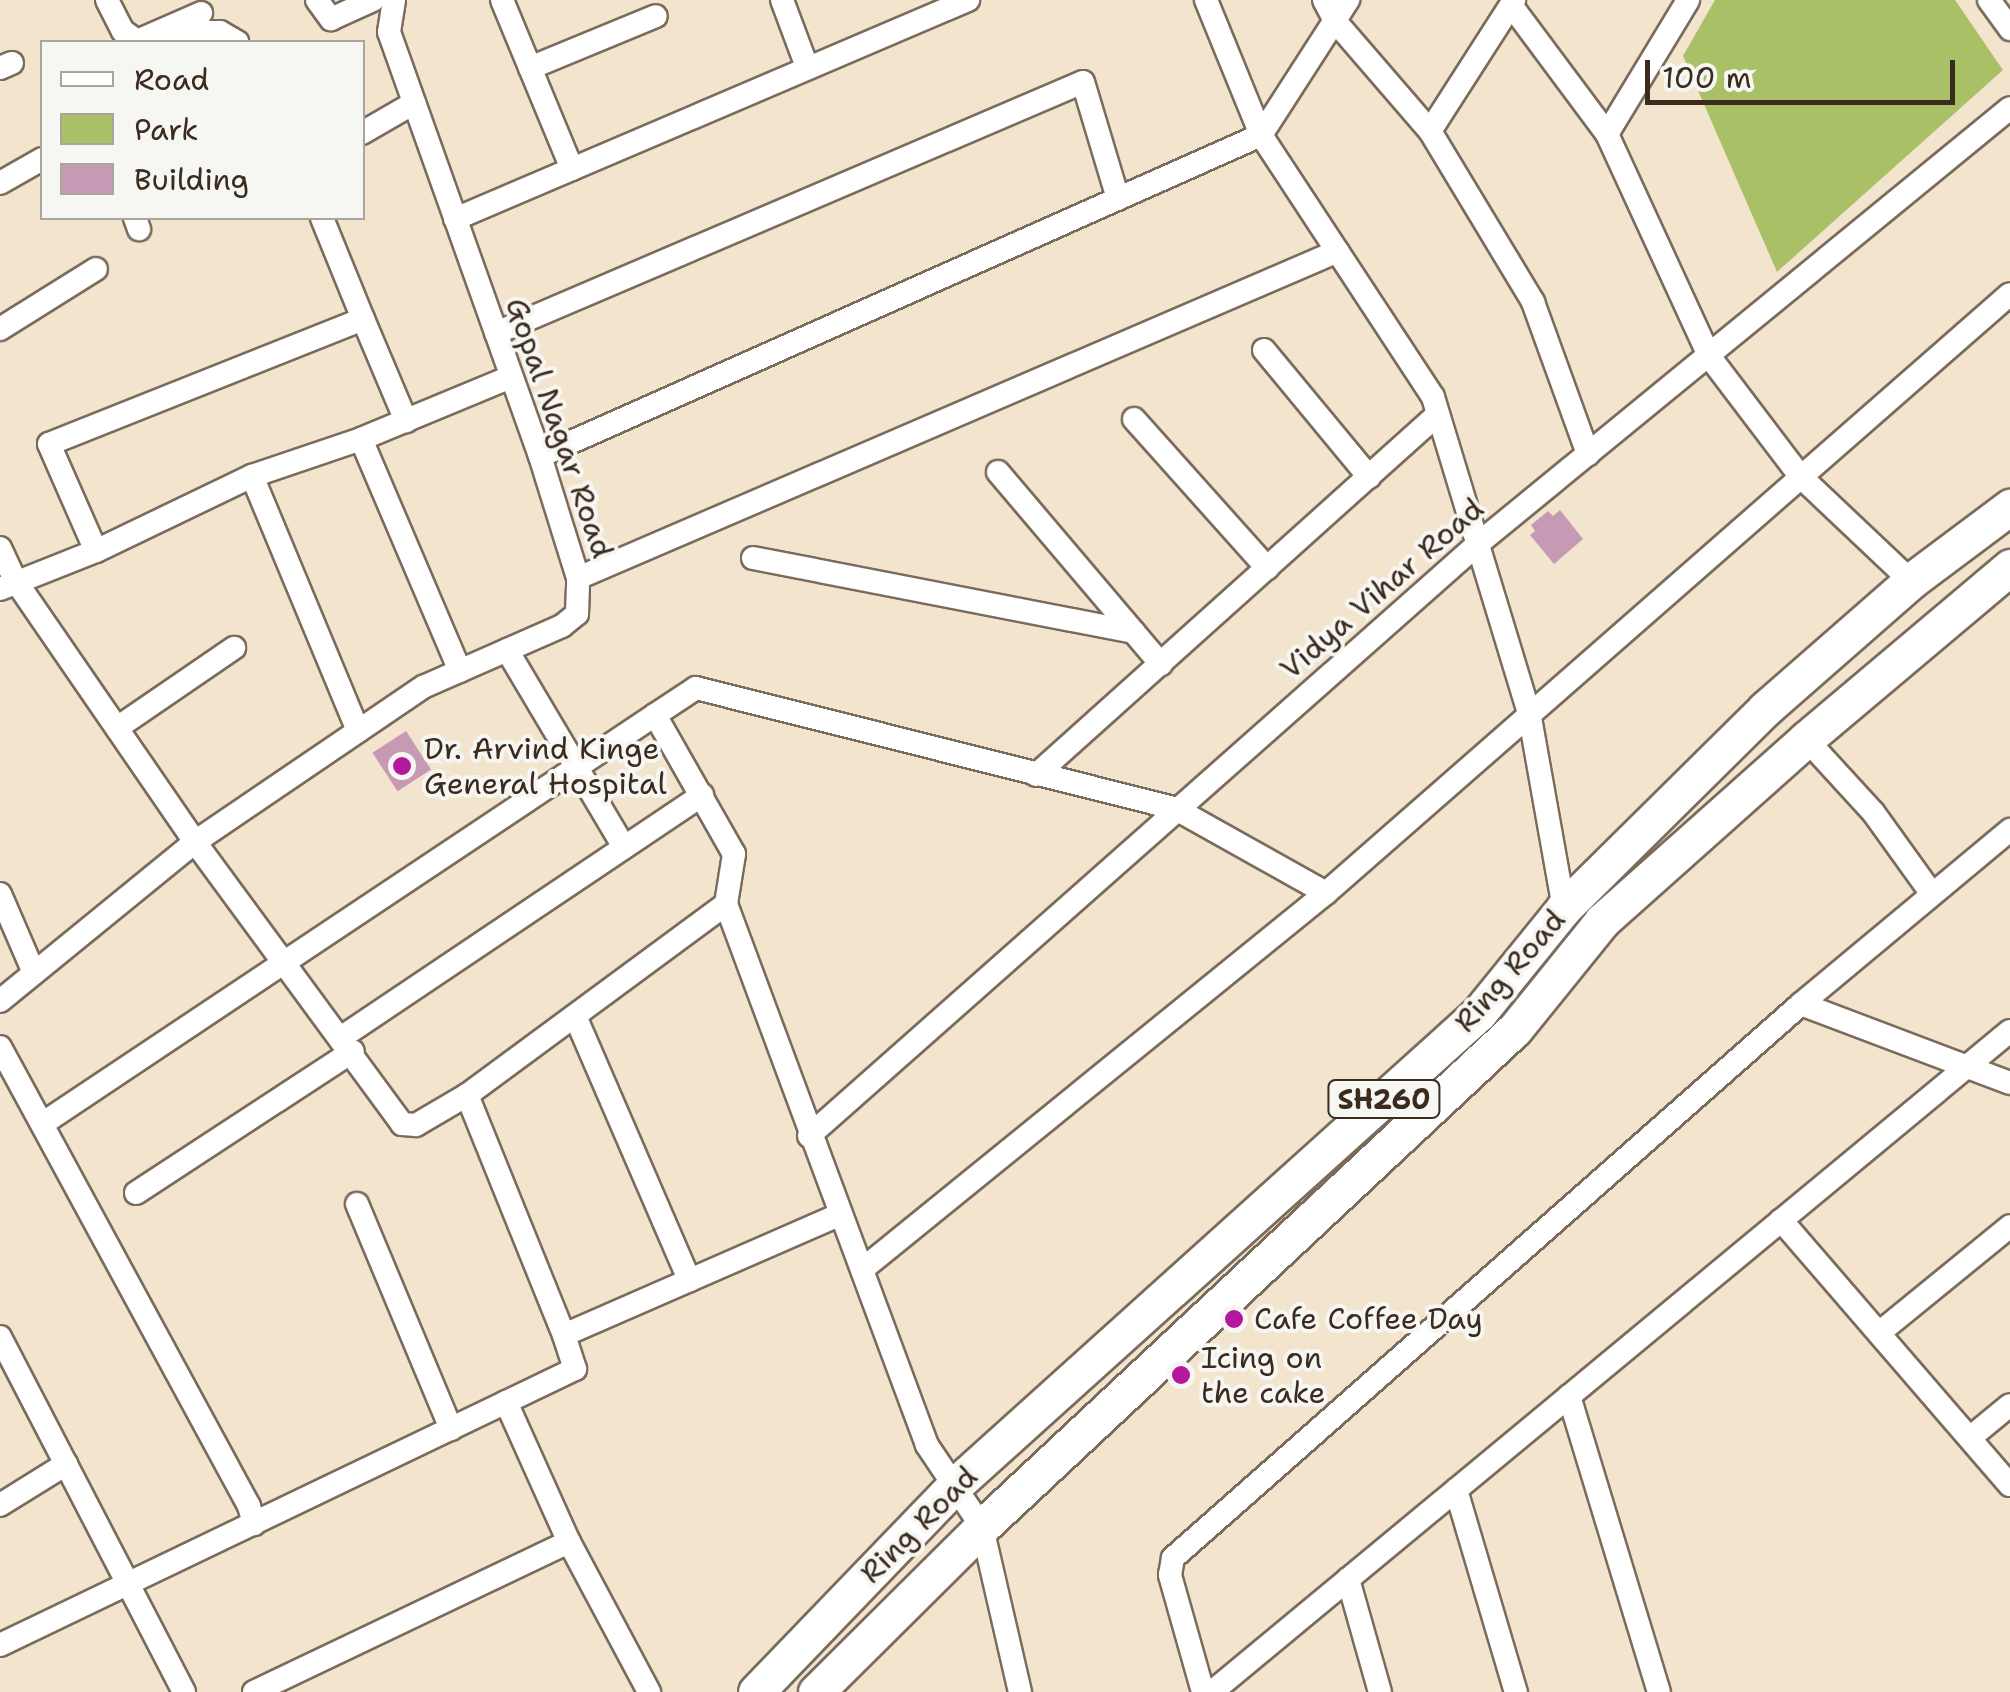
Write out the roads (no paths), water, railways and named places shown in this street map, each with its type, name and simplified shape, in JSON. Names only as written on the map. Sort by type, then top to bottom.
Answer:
[{"type":"main road","name":"Ring Road","points":[[756,1692],[953,1486],[1479,1013],[1564,908],[1765,709],[1911,581],[2010,507]]},
{"type":"main road","name":"Ring Road","points":[[816,1692],[982,1527],[1515,1030],[1602,921],[1806,739],[2010,567]]},
{"type":"street","points":[[107,0],[123,30],[136,40]]},
{"type":"street","points":[[318,0],[331,19],[373,0]]},
{"type":"street","name":"Gopal Nagar Road","points":[[0,1001],[195,842],[358,731],[423,688],[562,626],[577,614],[578,578],[540,456],[389,32],[394,0]]},
{"type":"street","points":[[502,0],[572,169]]},
{"type":"street","points":[[782,0],[808,68]]},
{"type":"street","points":[[455,219],[968,0]]},
{"type":"street","points":[[1206,0],[1261,135],[1433,397],[1528,712],[1564,908]]},
{"type":"street","points":[[540,456],[1261,135],[1330,10],[1348,0]]},
{"type":"street","points":[[1607,134],[1688,0]]},
{"type":"street","points":[[1990,0],[2010,29]]},
{"type":"street","points":[[1430,131],[1512,2],[1607,134],[1709,356],[1800,476],[1911,581]]},
{"type":"street","points":[[1330,10],[1430,131],[1533,302],[1588,454]]},
{"type":"street","points":[[142,40],[201,13]]},
{"type":"street","points":[[530,68],[656,16]]},
{"type":"street","points":[[177,40],[199,32],[220,32],[234,40]]},
{"type":"street","points":[[496,334],[1084,82],[1118,199]]},
{"type":"street","points":[[365,131],[414,103]]},
{"type":"street","name":"Vidya Vihar Road","points":[[809,1136],[1479,543],[2010,108]]},
{"type":"street","points":[[0,183],[40,160]]},
{"type":"street","points":[[323,220],[406,421]]},
{"type":"street","points":[[578,578],[1338,251]]},
{"type":"street","points":[[0,329],[96,269]]},
{"type":"street","points":[[864,1268],[1326,893],[1528,712],[2010,294]]},
{"type":"street","points":[[96,551],[49,444],[364,318]]},
{"type":"street","points":[[1264,350],[1369,476]]},
{"type":"street","points":[[8,584],[96,551],[252,476],[361,440],[512,377]]},
{"type":"street","points":[[1036,775],[1438,414]]},
{"type":"street","points":[[1134,419],[1267,568]]},
{"type":"street","points":[[361,440],[460,671]]},
{"type":"street","points":[[998,472],[1160,664]]},
{"type":"street","points":[[252,476],[358,731]]},
{"type":"street","points":[[0,548],[8,584],[118,728],[195,842],[348,1044],[402,1124],[416,1125],[467,1095],[726,904]]},
{"type":"street","points":[[754,558],[1134,632]]},
{"type":"street","points":[[118,728],[234,648]]},
{"type":"street","points":[[508,650],[624,848]]},
{"type":"street","points":[[42,1124],[696,688],[1176,809],[1326,893]]},
{"type":"street","points":[[655,715],[734,854],[726,904],[927,1445],[982,1527],[1020,1692]]},
{"type":"street","points":[[1806,739],[1873,812],[1932,894]]},
{"type":"street","points":[[136,1193],[702,795]]},
{"type":"street","points":[[1203,1692],[1170,1575],[1174,1558],[1801,1004],[2010,830]]},
{"type":"street","points":[[0,894],[34,973]]},
{"type":"street","points":[[1801,1004],[2010,1083]]},
{"type":"street","points":[[574,1016],[689,1280]]},
{"type":"street","points":[[1212,1692],[2010,1031]]},
{"type":"street","points":[[0,1047],[249,1506],[254,1524]]},
{"type":"street","points":[[0,1645],[575,1369],[467,1095]]},
{"type":"street","points":[[358,1204],[451,1429]]},
{"type":"street","points":[[564,1336],[841,1214]]},
{"type":"street","points":[[1781,1220],[2010,1485]]},
{"type":"street","points":[[1879,1333],[2010,1226]]},
{"type":"street","points":[[0,1338],[184,1692]]},
{"type":"street","points":[[1569,1396],[1660,1692]]},
{"type":"street","points":[[506,1402],[569,1542],[649,1692]]},
{"type":"street","points":[[1971,1437],[2010,1404]]},
{"type":"street","points":[[0,1504],[66,1464]]},
{"type":"street","points":[[1456,1490],[1516,1692]]},
{"type":"street","points":[[254,1692],[569,1542]]},
{"type":"street","points":[[1348,1579],[1380,1692]]},
{"type":"place","name":"Dr. Arvind Kinge General Hospital","points":[[402,766]]},
{"type":"place","name":"Cafe Coffee Day","points":[[1234,1319]]},
{"type":"place","name":"Icing on the cake","points":[[1181,1375]]}]
